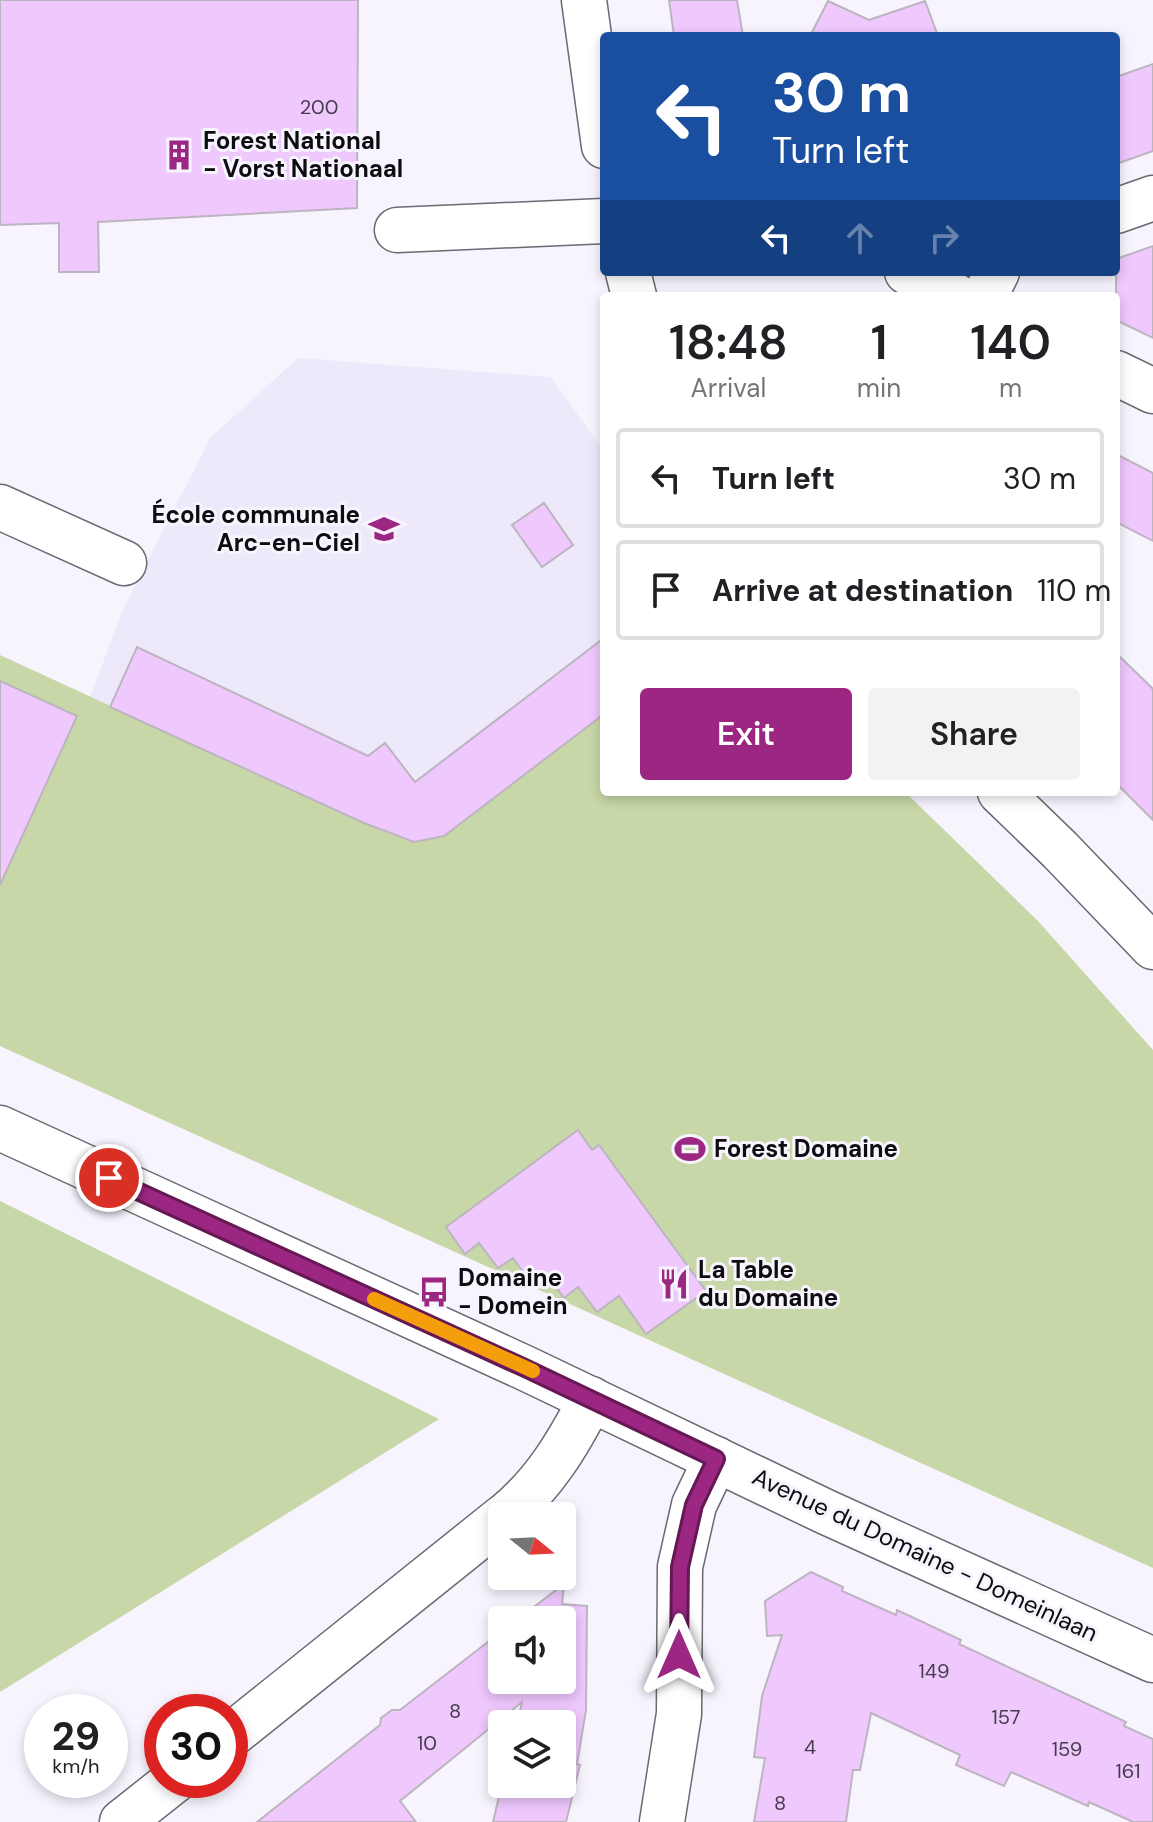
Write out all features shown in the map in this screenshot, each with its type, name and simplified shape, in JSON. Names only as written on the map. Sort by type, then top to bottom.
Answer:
[{"type":"street","points":[[584,0],[600,117]]},
{"type":"street","points":[[1120,210],[1153,198]]},
{"type":"street","points":[[397,230],[600,221]]},
{"type":"street","points":[[915,276],[948,292]]},
{"type":"street","points":[[1120,375],[1153,391]]},
{"type":"street","points":[[0,507],[124,563]]},
{"type":"street","points":[[1004,796],[1153,947]]},
{"type":"street","name":"Avenue du Domaine - Domeinlaan","points":[[0,1128],[591,1399],[840,1519],[1153,1660]]},
{"type":"street","points":[[522,1502],[566,1448],[591,1399]]},
{"type":"street","points":[[662,1822],[679,1714],[680,1567],[694,1505],[716,1459]]},
{"type":"street","points":[[248,1722],[488,1529]]},
{"type":"street","points":[[122,1822],[152,1798]]},
{"type":"shaded area","name":"École communale Arc-en-Ciel","points":[[298,358],[550,377],[600,446],[600,717],[452,831],[414,842],[90,697],[124,607],[211,437]]},
{"type":"green space","name":"Forest Domaine","points":[[0,655],[369,825],[410,840],[428,839],[452,831],[600,717],[600,796],[909,796],[1038,921],[1153,1050],[1153,1568],[0,1046]]},
{"type":"green space","points":[[0,1201],[439,1419],[0,1692]]},
{"type":"building","name":"Forest National - Vorst Nationaal","points":[[0,0],[358,0],[357,208],[98,222],[99,272],[59,272],[59,223],[0,225]]},
{"type":"building","points":[[669,0],[737,0],[742,32],[673,32]]},
{"type":"building","points":[[828,1],[869,20],[925,1],[937,32],[812,32]]},
{"type":"building","points":[[1153,64],[1153,151],[1120,163],[1120,76]]},
{"type":"building","points":[[1153,246],[1153,338],[1120,322],[1120,292],[1116,292],[1116,276],[1120,276],[1120,258]]},
{"type":"building","points":[[1120,456],[1153,473],[1153,541],[1120,524]]},
{"type":"building","points":[[544,503],[573,545],[542,567],[512,525]]},
{"type":"building","points":[[600,641],[600,717],[444,836],[414,842],[364,823],[110,707],[137,647],[368,756],[385,743],[415,782]]},
{"type":"building","points":[[1120,657],[1153,689],[1153,820],[1120,787]]},
{"type":"building","points":[[0,681],[77,716],[0,885]]},
{"type":"building","points":[[578,1130],[592,1150],[599,1145],[706,1291],[646,1334],[619,1296],[597,1312],[578,1287],[564,1298],[545,1272],[531,1283],[513,1258],[498,1268],[479,1243],[465,1254],[446,1227]]},
{"type":"building","points":[[811,1572],[843,1587],[842,1591],[896,1615],[897,1610],[961,1640],[959,1644],[1126,1722],[1124,1726],[1153,1739],[1153,1822],[1133,1822],[1011,1772],[1004,1786],[956,1765],[960,1755],[871,1713],[860,1770],[853,1770],[846,1822],[754,1822],[765,1758],[754,1757],[762,1696],[782,1635],[767,1636],[765,1601]]},
{"type":"building","points":[[556,1590],[563,1590],[562,1604],[587,1606],[586,1710],[576,1781],[576,1710],[520,1710],[522,1702],[512,1710],[488,1710],[488,1730],[400,1801],[416,1822],[257,1822],[380,1725],[381,1718],[392,1710],[400,1710],[488,1642],[488,1694],[576,1694],[576,1606],[535,1606]]},
{"type":"building","points":[[499,1798],[572,1798],[566,1822],[493,1822]]},
{"type":"slow traffic","points":[[374,1299],[533,1371]]},
{"type":"place","name":"Forest National - Vorst Nationaal","points":[[179,155]]},
{"type":"place","name":"École communale Arc-en-Ciel","points":[[384,529]]},
{"type":"place","name":"Forest Domaine","points":[[690,1149]]},
{"type":"place","name":"La Table du Domaine","points":[[674,1284]]},
{"type":"place","name":"Domaine - Domein","points":[[434,1292]]},
{"type":"route","points":[[109,1178],[716,1459],[694,1505],[680,1567],[679,1655]]}]
